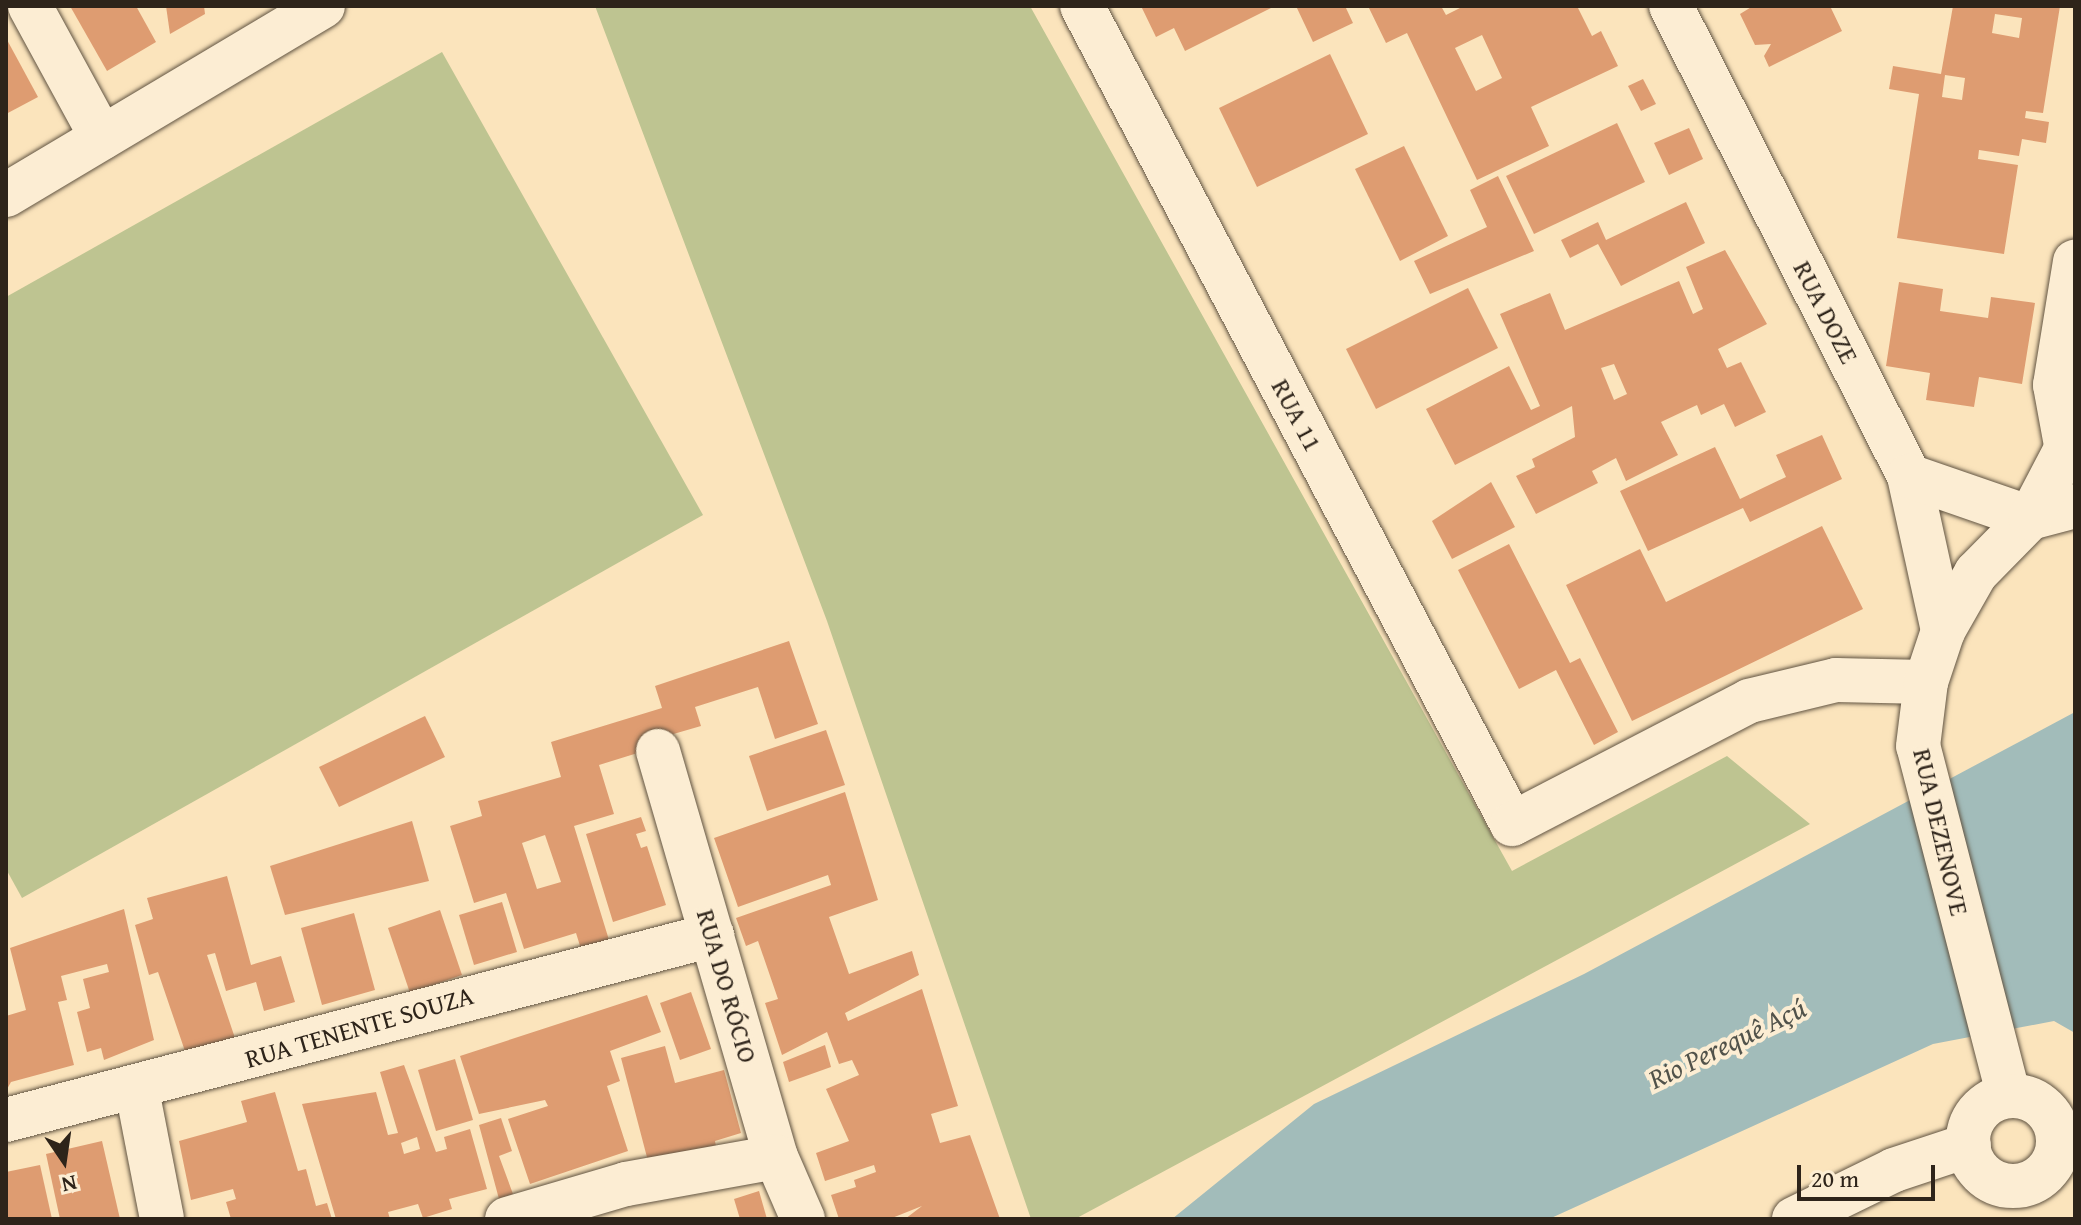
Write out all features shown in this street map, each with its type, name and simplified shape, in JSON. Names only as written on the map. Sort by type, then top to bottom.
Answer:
[{"type":"street","points":[[30,6],[102,138]]},
{"type":"street","points":[[6,195],[323,6]]},
{"type":"street","name":"RUA 11","points":[[1082,6],[1512,824],[1749,701],[1836,680],[1926,682]]},
{"type":"street","name":"RUA DOZE","points":[[1671,6],[1909,476],[1943,631]]},
{"type":"street","name":"RUA DEZENOVE","points":[[2003,1080],[1918,746],[1926,682],[1943,631],[1976,573],[2030,518],[2070,438],[2055,385],[2075,262]]},
{"type":"street","points":[[1909,476],[2030,518],[2075,506]]},
{"type":"street","name":"RUA DO RÓCIO","points":[[658,751],[776,1157],[803,1219]]},
{"type":"street","name":"RUA TENENTE SOUZA","points":[[6,1120],[137,1090],[712,935]]},
{"type":"street","points":[[2003,1080],[2035,1098],[2069,1132],[2050,1166],[2018,1204],[1992,1185],[1969,1145],[1973,1120],[2003,1080]]},
{"type":"street","points":[[137,1090],[162,1219]]},
{"type":"street","points":[[1794,1219],[1894,1170],[1969,1145]]},
{"type":"street","points":[[507,1219],[626,1184],[776,1157]]},
{"type":"green space","points":[[595,6],[1030,6],[1512,871],[1727,756],[1810,824],[1075,1219],[1031,1219],[827,621]]},
{"type":"green space","points":[[442,52],[703,515],[22,898],[6,869],[6,297]]},
{"type":"water","name":"Rio Perequê Açú","points":[[2075,712],[2075,1033],[2054,1021],[1933,1044],[1549,1219],[1172,1219],[1314,1104],[1584,974]]},
{"type":"building","points":[[70,6],[136,6],[156,42],[107,71]]},
{"type":"building","points":[[166,6],[204,6],[205,14],[170,34]]},
{"type":"building","points":[[1141,6],[1275,6],[1185,51],[1174,28],[1156,37]]},
{"type":"building","points":[[1296,6],[1345,6],[1353,23],[1313,42]]},
{"type":"building","points":[[1368,6],[1441,6],[1446,15],[1464,6],[1577,6],[1592,36],[1601,31],[1618,66],[1531,107],[1549,146],[1477,180],[1407,33],[1386,43]],"holes":[[[1482,35],[1502,78],[1476,91],[1455,48]]]},
{"type":"building","points":[[1753,6],[1830,6],[1842,31],[1769,67],[1764,56],[1771,44],[1755,45],[1740,14]]},
{"type":"building","points":[[1953,6],[2060,6],[2043,113],[2026,111],[2025,118],[2049,122],[2046,143],[2022,139],[2019,156],[1979,150],[1978,159],[2018,165],[2004,254],[1897,238],[1919,94],[1889,89],[1893,66],[1941,74]],"holes":[[[1995,14],[2022,18],[2019,38],[1992,33]],[[1945,75],[1965,78],[1962,100],[1942,97]]]},
{"type":"building","points":[[6,38],[38,97],[6,114]]},
{"type":"building","points":[[1330,54],[1368,134],[1257,187],[1219,108]]},
{"type":"building","points":[[1643,79],[1656,104],[1641,111],[1628,86]]},
{"type":"building","points":[[1617,123],[1645,182],[1534,234],[1506,176]]},
{"type":"building","points":[[1689,128],[1703,159],[1669,175],[1654,143]]},
{"type":"building","points":[[1404,146],[1448,236],[1400,261],[1355,169]]},
{"type":"building","points":[[1498,176],[1534,251],[1430,294],[1414,261],[1487,227],[1470,190]]},
{"type":"building","points":[[1686,202],[1705,243],[1621,286],[1598,244],[1570,258],[1561,240],[1598,222],[1606,240]]},
{"type":"building","points":[[1725,250],[1767,324],[1718,349],[1727,368],[1741,362],[1766,412],[1735,427],[1724,404],[1701,415],[1697,405],[1661,422],[1678,455],[1626,481],[1616,458],[1592,471],[1598,483],[1536,514],[1516,476],[1535,467],[1532,459],[1575,437],[1572,406],[1455,465],[1426,409],[1509,366],[1531,410],[1540,406],[1500,314],[1550,293],[1565,330],[1679,281],[1693,314],[1703,309],[1686,267]],"holes":[[[1614,364],[1627,394],[1614,400],[1601,368]]]},
{"type":"building","points":[[1899,282],[1943,289],[1940,311],[1988,318],[1991,297],[2035,303],[2022,384],[1979,377],[1974,407],[1926,400],[1930,373],[1886,366]]},
{"type":"building","points":[[1468,288],[1498,348],[1376,409],[1346,349]]},
{"type":"building","points":[[1822,435],[1842,479],[1750,522],[1743,508],[1648,551],[1620,491],[1715,447],[1740,499],[1786,477],[1776,455]]},
{"type":"building","points":[[1491,482],[1515,527],[1452,559],[1432,521]]},
{"type":"building","points":[[1822,526],[1863,609],[1632,721],[1566,585],[1640,549],[1666,602]]},
{"type":"building","points":[[1509,544],[1570,663],[1580,658],[1618,732],[1594,745],[1556,670],[1519,689],[1458,570]]},
{"type":"building","points":[[789,641],[818,724],[775,739],[758,687],[695,707],[701,726],[670,735],[673,742],[599,765],[614,814],[574,826],[609,940],[581,949],[576,933],[524,949],[506,893],[474,903],[450,826],[482,816],[478,801],[561,777],[551,742],[662,708],[655,686]],"holes":[[[545,835],[561,882],[537,889],[522,843]]]},
{"type":"building","points":[[425,716],[445,757],[339,807],[319,767]]},
{"type":"building","points":[[826,730],[845,785],[767,811],[749,756]]},
{"type":"building","points":[[845,792],[878,900],[829,917],[849,974],[912,951],[919,975],[845,1013],[848,1021],[922,989],[958,1106],[931,1114],[940,1143],[970,1135],[1000,1219],[905,1219],[922,1206],[892,1218],[839,1219],[831,1195],[856,1187],[854,1180],[876,1172],[874,1165],[825,1181],[816,1153],[849,1141],[826,1089],[859,1075],[852,1060],[839,1064],[827,1032],[782,1055],[765,1003],[778,999],[758,941],[746,946],[736,918],[831,885],[828,875],[738,907],[714,838]]},
{"type":"building","points":[[641,817],[646,831],[636,834],[641,848],[647,846],[666,905],[613,922],[586,834]]},
{"type":"building","points":[[412,821],[429,881],[285,915],[270,866]]},
{"type":"building","points":[[227,876],[251,965],[281,956],[295,1002],[264,1011],[256,982],[226,991],[215,953],[207,955],[236,1041],[187,1057],[158,972],[149,975],[135,925],[153,919],[147,898]]},
{"type":"building","points":[[502,902],[517,952],[474,965],[459,915]]},
{"type":"building","points":[[124,909],[154,1040],[104,1060],[101,1048],[87,1052],[77,1012],[90,1008],[83,979],[109,972],[107,964],[61,976],[67,1000],[58,1002],[74,1065],[11,1082],[6,1091],[6,1016],[26,1010],[10,948]]},
{"type":"building","points":[[440,910],[462,975],[410,993],[388,928]]},
{"type":"building","points":[[354,913],[375,990],[322,1005],[301,928]]},
{"type":"building","points":[[691,992],[711,1049],[680,1060],[660,1003]]},
{"type":"building","points":[[647,995],[661,1032],[610,1051],[620,1081],[607,1086],[628,1151],[530,1184],[508,1119],[548,1106],[545,1100],[479,1114],[460,1056]]},
{"type":"building","points":[[825,1045],[831,1067],[789,1082],[783,1062]]},
{"type":"building","points":[[665,1046],[675,1083],[724,1070],[741,1133],[715,1141],[717,1152],[649,1165],[621,1058]]},
{"type":"building","points":[[455,1059],[473,1120],[436,1131],[418,1070]]},
{"type":"building","points":[[404,1065],[436,1152],[447,1149],[444,1137],[470,1129],[487,1189],[449,1199],[452,1209],[423,1218],[418,1204],[388,1212],[390,1219],[336,1219],[302,1104],[376,1092],[388,1135],[398,1133],[380,1072]],"holes":[[[417,1137],[420,1149],[404,1154],[401,1143]]]},
{"type":"building","points":[[275,1092],[298,1171],[306,1169],[316,1206],[327,1203],[332,1219],[231,1219],[226,1202],[236,1199],[233,1189],[191,1200],[179,1141],[247,1122],[241,1101]]},
{"type":"building","points":[[501,1118],[512,1151],[499,1156],[513,1194],[499,1199],[479,1125]]},
{"type":"building","points":[[102,1141],[120,1219],[60,1219],[46,1154]]},
{"type":"building","points":[[40,1165],[52,1219],[6,1219],[6,1172]]},
{"type":"building","points":[[759,1191],[767,1219],[740,1219],[734,1199]]}]
